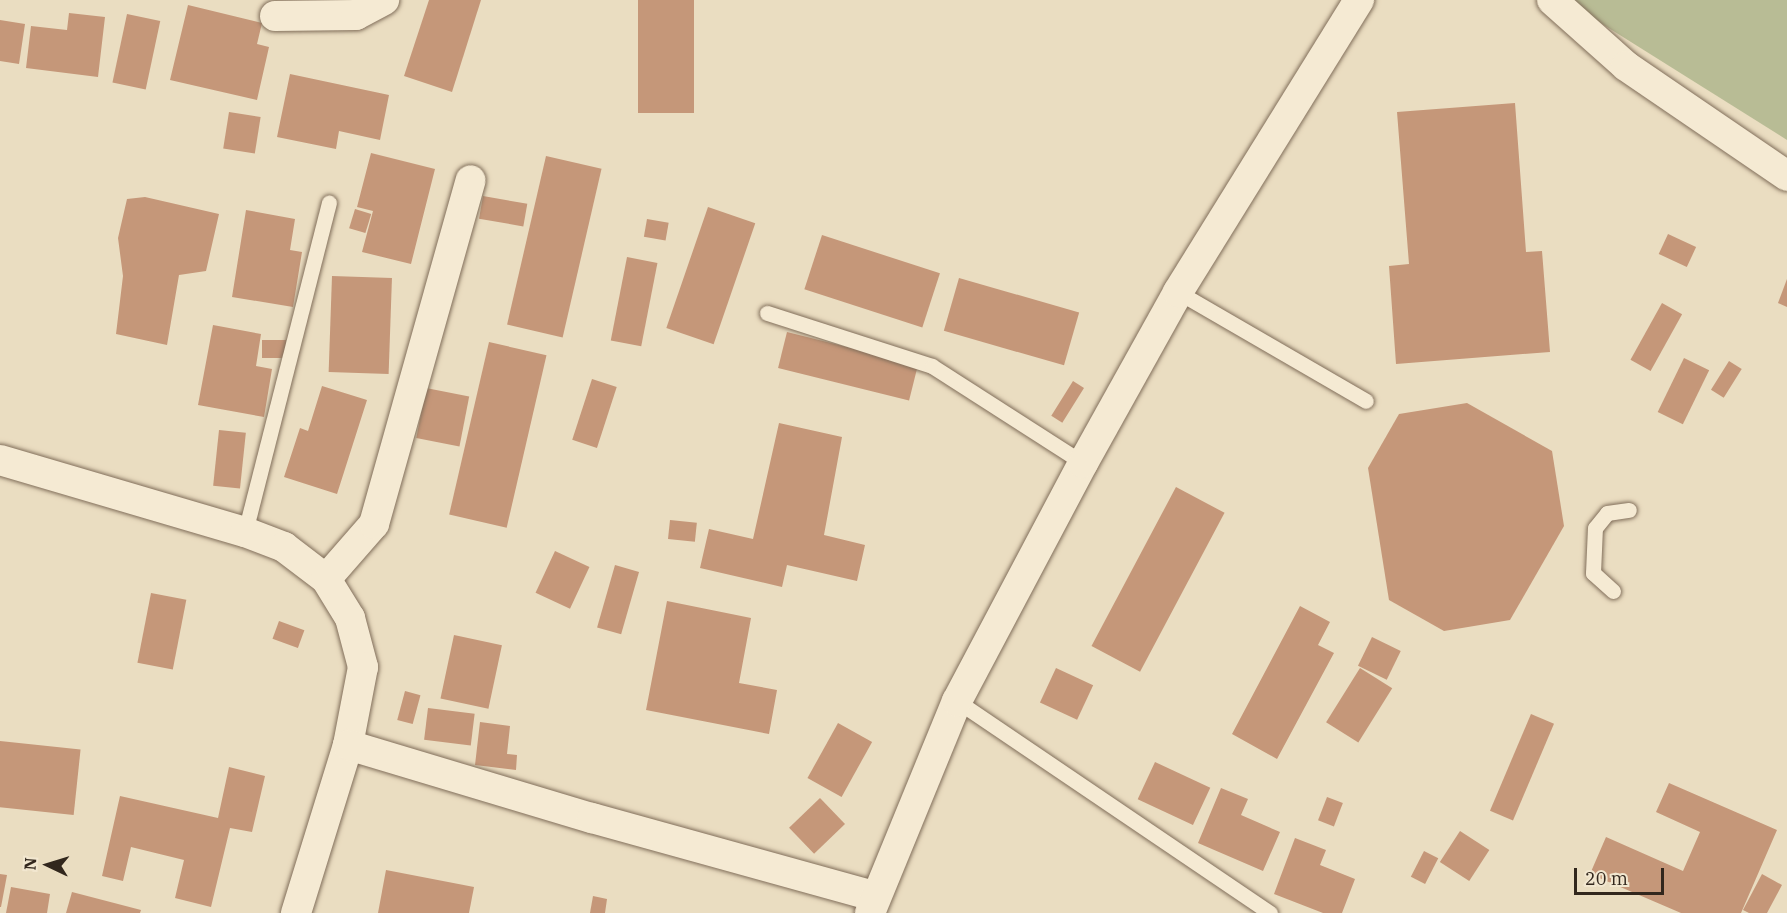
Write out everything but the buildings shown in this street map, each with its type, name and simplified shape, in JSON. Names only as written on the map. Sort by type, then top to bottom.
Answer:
[{"type":"street","points":[[275,16],[356,15],[384,0]]},
{"type":"street","points":[[348,745],[872,905],[957,701],[1083,463],[1178,292],[1359,0]]},
{"type":"street","points":[[1552,0],[1626,66],[1787,176]]},
{"type":"street","points":[[326,579],[374,524],[471,180]]},
{"type":"street","points":[[0,460],[244,532],[284,547],[326,579],[350,618],[363,667],[348,745],[296,913]]},
{"type":"lane","points":[[244,532],[329,203]]},
{"type":"lane","points":[[1178,292],[1366,401]]},
{"type":"lane","points":[[767,313],[932,366],[1083,463]]},
{"type":"lane","points":[[1613,591],[1593,573],[1594,528],[1607,513],[1629,510]]},
{"type":"lane","points":[[957,701],[1270,913]]},
{"type":"green space","points":[[1564,0],[1787,0],[1787,140]]}]
